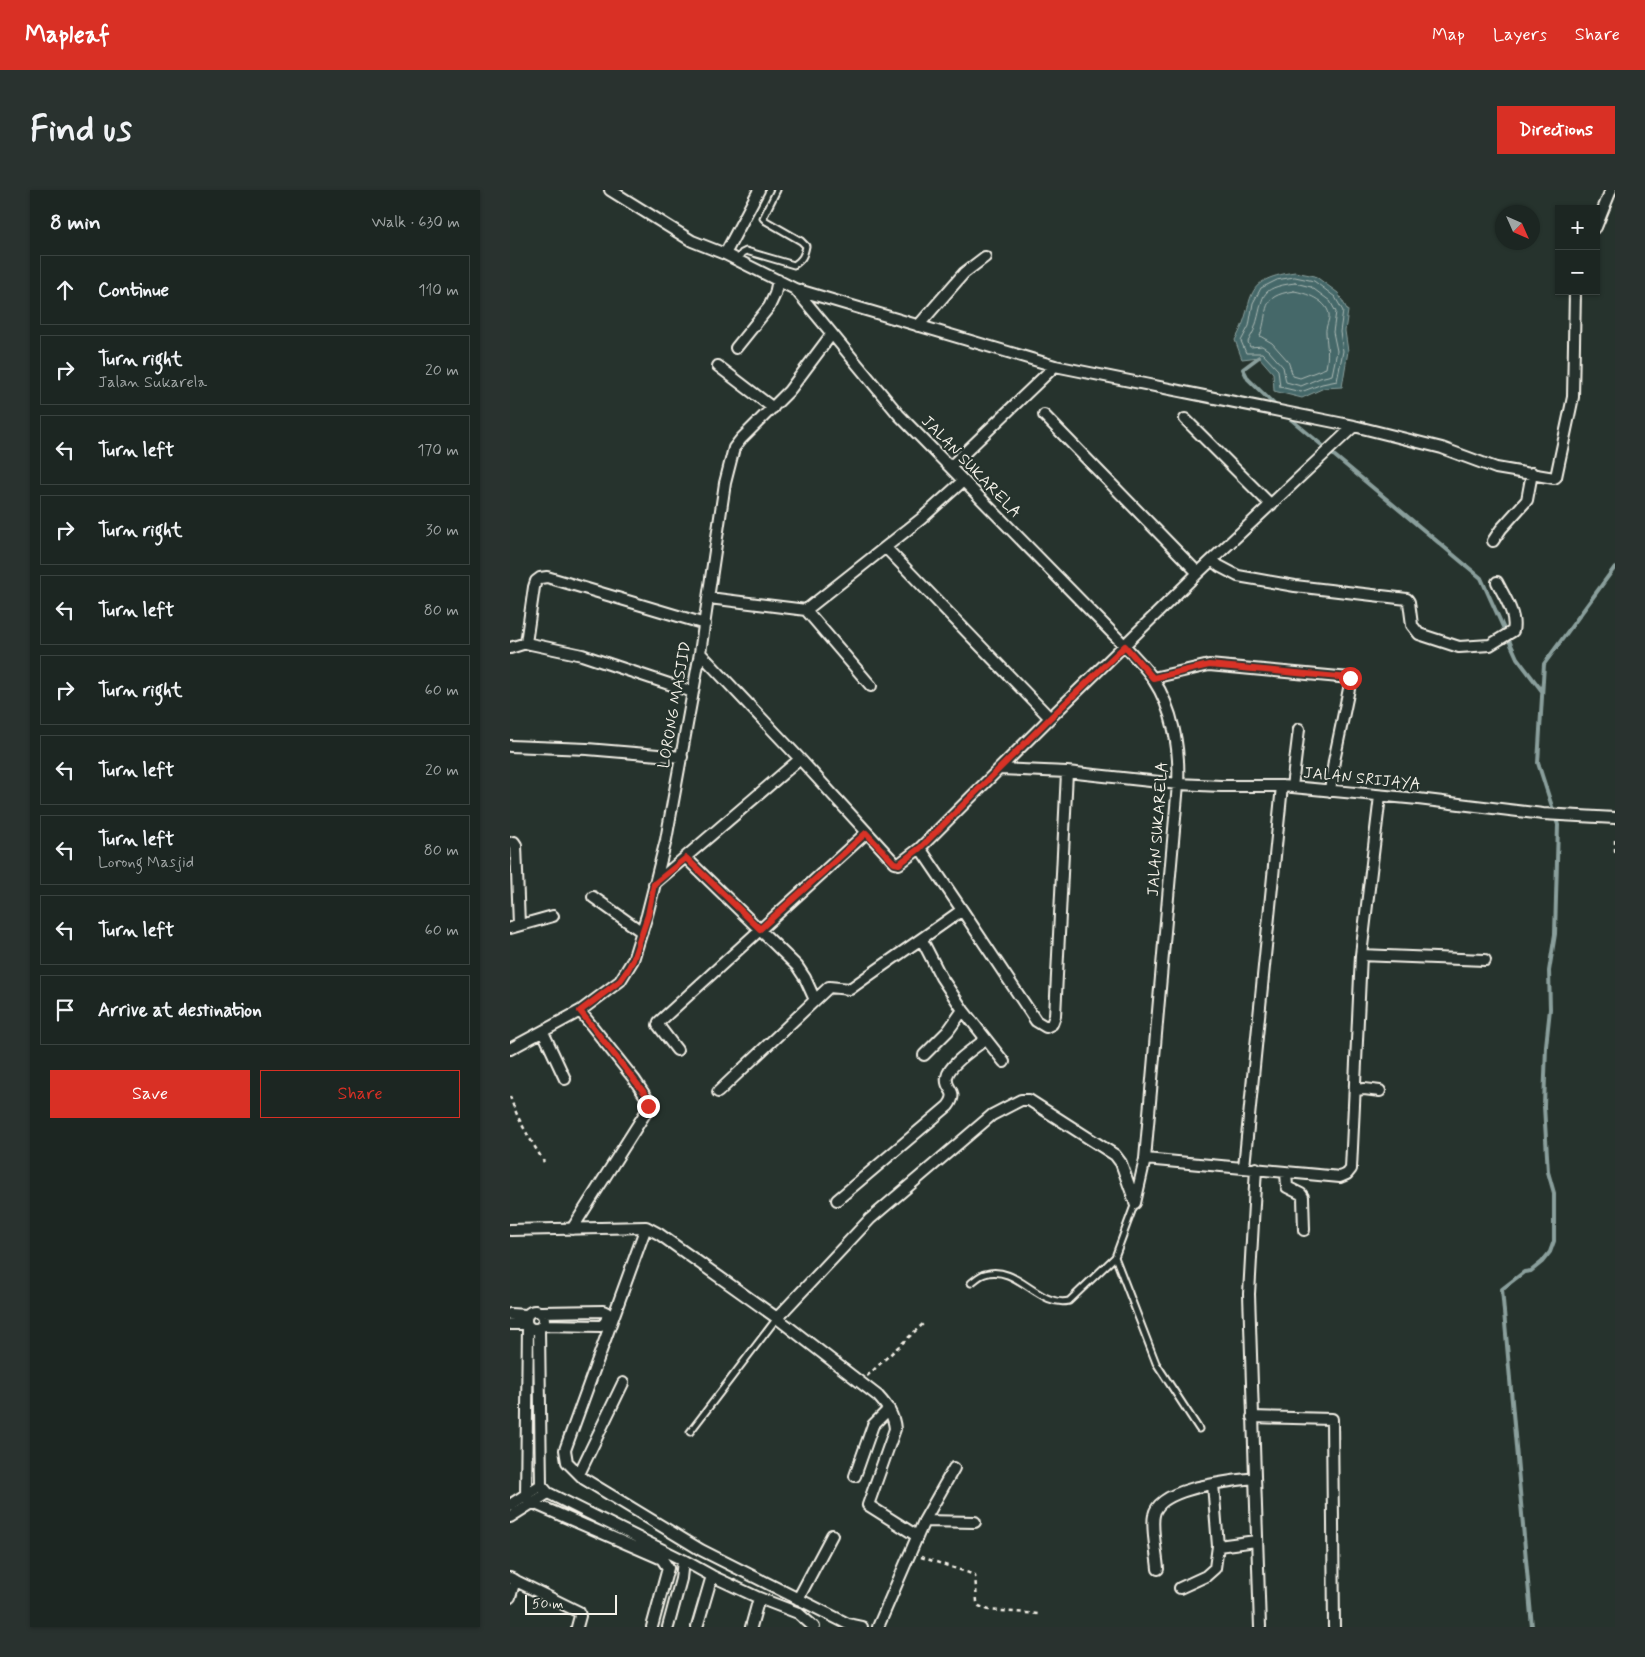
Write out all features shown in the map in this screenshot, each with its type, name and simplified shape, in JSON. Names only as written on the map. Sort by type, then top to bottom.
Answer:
[{"type":"street","name":"JALAN SUKARELA","points":[[610,190],[692,241],[725,254],[795,289],[898,415],[1125,646],[1153,678],[1165,700],[1172,720],[1178,759],[1178,784],[1145,1159],[1135,1203]]},
{"type":"street","points":[[725,254],[759,190]]},
{"type":"street","points":[[1600,217],[1611,190]]},
{"type":"street","points":[[918,326],[964,273],[985,257]]},
{"type":"street","points":[[736,348],[769,307],[775,294],[778,280]]},
{"type":"street","points":[[795,289],[1055,366],[1354,426],[1442,448],[1496,468],[1556,477],[1573,398],[1575,295]]},
{"type":"street","name":"LORONG MASJID","points":[[510,1049],[580,1011],[620,981],[633,960],[666,840],[705,624],[725,483],[734,448],[789,391],[832,335]]},
{"type":"street","points":[[718,366],[773,408]]},
{"type":"street","points":[[950,467],[1055,366]]},
{"type":"street","points":[[1044,415],[1198,573]]},
{"type":"street","points":[[1185,419],[1271,505]]},
{"type":"street","points":[[700,653],[800,759],[866,833],[899,864],[920,848],[1198,573],[1354,426]]},
{"type":"street","points":[[1493,541],[1501,529],[1527,500],[1532,473]]},
{"type":"street","points":[[806,610],[886,548],[963,481]]},
{"type":"street","points":[[886,548],[1050,718]]},
{"type":"street","points":[[1212,560],[1238,576],[1295,586],[1407,599],[1412,625],[1419,634],[1459,647],[1490,645],[1513,630],[1514,624],[1511,610],[1496,582]]},
{"type":"street","points":[[526,643],[534,587],[536,582],[543,577],[705,624]]},
{"type":"street","points":[[709,598],[806,610],[872,686]]},
{"type":"street","points":[[510,648],[526,643],[582,655],[693,692]]},
{"type":"street","points":[[1153,678],[1209,665],[1350,678],[1330,790]]},
{"type":"street","points":[[1244,1167],[1287,786],[1299,729]]},
{"type":"street","points":[[510,746],[588,749],[682,757]]},
{"type":"street","points":[[654,884],[800,759]]},
{"type":"street","name":"JALAN SRIJAYA","points":[[1000,769],[1067,772],[1178,784],[1287,786],[1418,798],[1542,814],[1615,818]]},
{"type":"street","points":[[920,848],[1036,1021],[1046,1027],[1052,1024],[1055,1016],[1067,772]]},
{"type":"street","points":[[1145,1159],[1340,1177],[1347,1174],[1351,1169],[1361,956],[1380,796]]},
{"type":"street","points":[[677,1050],[658,1025],[659,1022],[866,833]]},
{"type":"street","points":[[510,843],[514,842],[516,845],[514,926],[553,916]]},
{"type":"street","points":[[686,858],[797,966],[815,1000]]},
{"type":"street","points":[[593,897],[642,932]]},
{"type":"street","points":[[718,1092],[829,987],[850,989],[962,910]]},
{"type":"street","points":[[922,940],[941,977],[963,1010],[1004,1062]]},
{"type":"street","points":[[1361,956],[1485,960]]},
{"type":"street","points":[[924,1054],[948,1031],[963,1010]]},
{"type":"street","points":[[572,1229],[646,1112],[648,1100],[634,1078],[580,1011]]},
{"type":"street","points":[[543,1032],[565,1079]]},
{"type":"street","points":[[837,1200],[948,1106],[953,1099],[953,1093],[946,1080],[947,1076],[956,1063],[986,1038]]},
{"type":"street","points":[[1356,1090],[1380,1091]]},
{"type":"street","points":[[776,1318],[870,1219],[992,1115],[1021,1100],[1029,1100],[1115,1155],[1121,1163],[1135,1203]]},
{"type":"street","points":[[1256,1168],[1249,1294],[1260,1627]]},
{"type":"street","points":[[1286,1172],[1287,1187],[1303,1197],[1304,1230]]},
{"type":"street","points":[[646,1227],[565,1450],[567,1462],[584,1479],[700,1550],[847,1626],[862,1627]]},
{"type":"street","points":[[510,1230],[646,1227],[659,1234],[776,1318],[878,1396],[889,1409],[893,1416],[895,1429],[868,1504],[917,1536]]},
{"type":"street","points":[[510,1314],[527,1322],[533,1329],[541,1327],[601,1326],[606,1322],[607,1313],[603,1311],[530,1311],[527,1322],[530,1499]]},
{"type":"street","points":[[541,1312],[544,1318],[541,1327],[544,1489]]},
{"type":"street","points":[[510,1324],[527,1322]]},
{"type":"street","points":[[579,1474],[623,1383]]},
{"type":"street","points":[[854,1476],[873,1424],[889,1409]]},
{"type":"street","points":[[1252,1417],[1332,1419],[1334,1627]]},
{"type":"street","points":[[878,1627],[924,1521],[954,1468]]},
{"type":"street","points":[[1158,1569],[1153,1517],[1157,1508],[1166,1498],[1213,1484],[1255,1478]]},
{"type":"street","points":[[1180,1588],[1206,1576],[1215,1568],[1218,1546],[1213,1484]]},
{"type":"street","points":[[510,1517],[544,1489]]},
{"type":"street","points":[[544,1489],[712,1576],[759,1598],[798,1613],[814,1627]]},
{"type":"street","points":[[510,1505],[530,1499],[662,1560],[668,1568],[652,1627]]},
{"type":"street","points":[[924,1521],[975,1522]]},
{"type":"street","points":[[798,1599],[832,1535]]},
{"type":"street","points":[[1218,1546],[1256,1541]]},
{"type":"street","points":[[668,1627],[684,1560]]},
{"type":"street","points":[[697,1627],[712,1576]]},
{"type":"street","points":[[510,1597],[512,1579],[579,1612],[580,1616],[577,1627]]},
{"type":"street","points":[[751,1627],[759,1598]]},
{"type":"lane","points":[[736,261],[746,251],[794,265],[802,260],[806,246],[763,218],[777,190]]},
{"type":"lane","name":"JALAN SUKARELA","points":[[1115,1256],[1135,1203]]},
{"type":"lane","points":[[971,1283],[984,1274],[1005,1273],[1060,1303],[1068,1301],[1115,1256],[1156,1363],[1199,1429]]},
{"type":"lane","points":[[690,1432],[776,1318]]},
{"type":"path","points":[[1615,840],[1615,855]]},
{"type":"path","points":[[510,1096],[525,1131],[544,1162]]},
{"type":"path","points":[[860,1383],[924,1322]]},
{"type":"path","points":[[910,1553],[975,1575],[977,1602],[988,1610],[1039,1614]]},
{"type":"water","points":[[1295,272],[1315,276],[1338,293],[1348,311],[1345,331],[1348,351],[1342,387],[1324,388],[1302,398],[1274,391],[1273,373],[1259,357],[1242,359],[1235,340],[1242,326],[1252,294],[1257,287],[1264,281]]},
{"type":"waterway","points":[[1259,357],[1243,369],[1248,379],[1278,408]]},
{"type":"waterway","points":[[1287,416],[1481,578],[1517,658],[1542,691]]},
{"type":"waterway","points":[[1532,1627],[1502,1289],[1524,1272],[1531,1271],[1542,1262],[1550,1252],[1554,1241],[1554,1193],[1548,1172],[1544,1106],[1546,1046],[1550,1009],[1549,971],[1555,934],[1558,825],[1538,763],[1544,664],[1615,567]]},
{"type":"route","points":[[648,1106],[646,1095],[634,1078],[580,1011],[620,981],[627,971],[633,960],[648,915],[654,884],[686,858],[760,929],[866,833],[894,863],[899,864],[920,848],[1125,646],[1153,678],[1209,665],[1350,678]]}]
